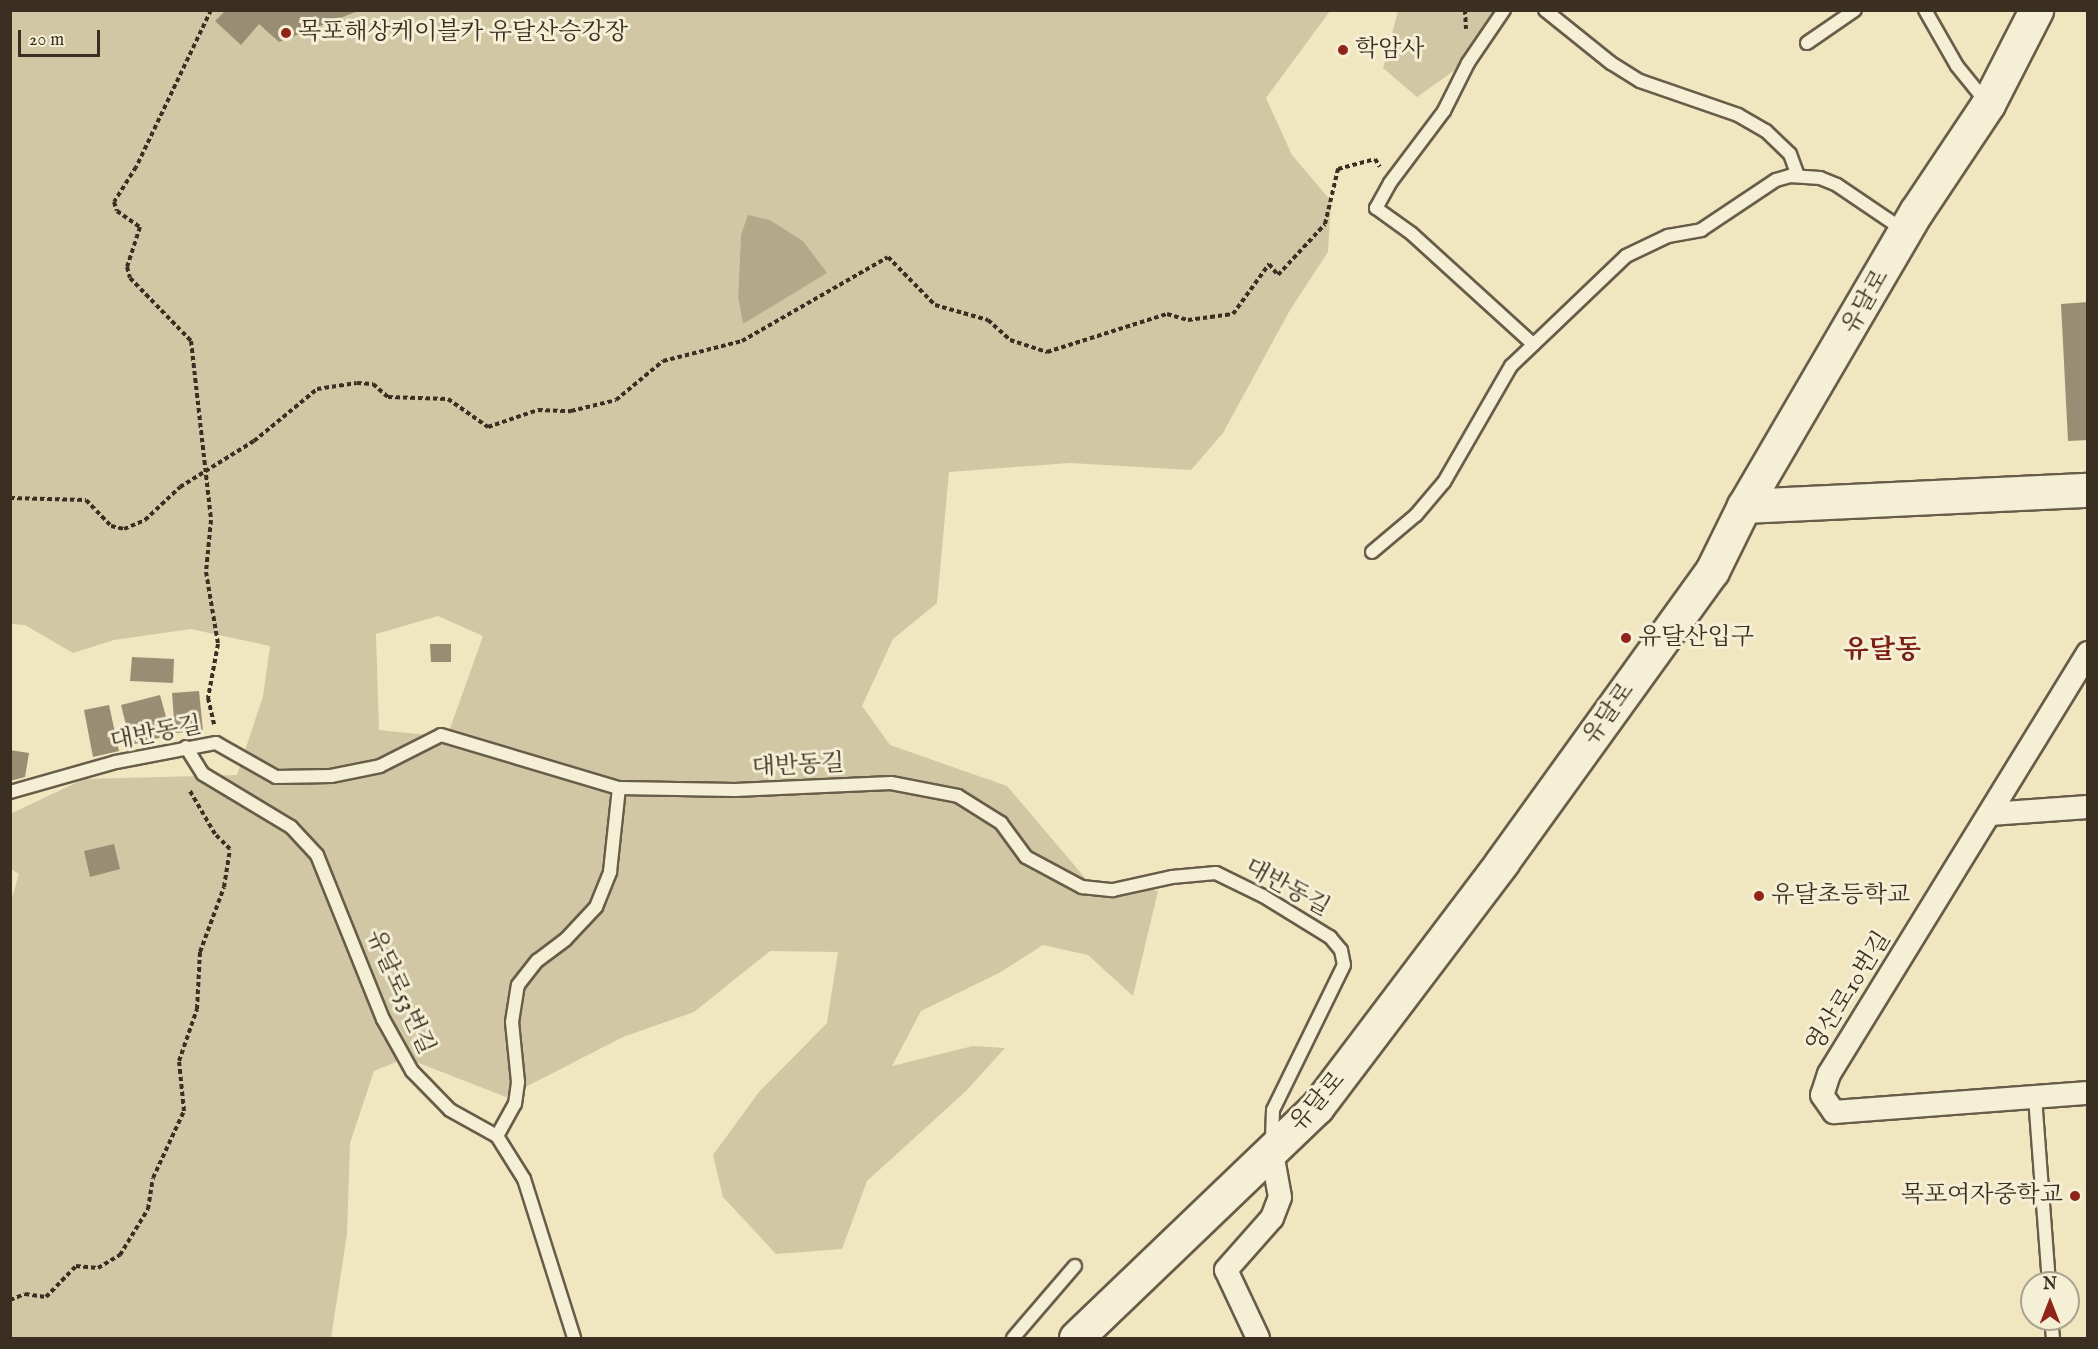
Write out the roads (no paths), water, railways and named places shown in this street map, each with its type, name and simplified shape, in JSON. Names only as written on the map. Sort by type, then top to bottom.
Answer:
[{"type":"street","name":"유달로","points":[[1076,1338],[1272,1153],[1317,1107],[1502,862],[1712,571],[1744,506],[1906,232],[1988,104],[2037,10]]},
{"type":"street","points":[[1744,506],[1871,503],[2088,490]]},
{"type":"street","name":"영산로10번길","points":[[2088,653],[1829,1074],[1822,1095],[1834,1112],[2088,1093]]},
{"type":"street","points":[[1990,813],[2088,807]]},
{"type":"street","points":[[1258,1338],[1226,1270],[1272,1218],[1280,1197],[1272,1153]]},
{"type":"lane","points":[[1504,10],[1468,63],[1444,111],[1390,183],[1376,208],[1412,234],[1533,344]]},
{"type":"lane","points":[[1545,10],[1640,81],[1738,115],[1766,131],[1786,148],[1798,176]]},
{"type":"lane","points":[[1807,43],[1855,10]]},
{"type":"lane","points":[[1925,10],[1957,66],[1988,104]]},
{"type":"lane","points":[[1372,552],[1416,514],[1444,482],[1485,416],[1503,377],[1533,344],[1626,256],[1668,236],[1701,230],[1776,180],[1798,176],[1837,185],[1906,232]]},
{"type":"lane","name":"대반동길","points":[[10,792],[186,747],[218,743],[276,777],[332,776],[380,766],[441,735],[619,788],[735,790],[891,783],[958,796],[1001,823],[1026,857],[1082,887],[1113,890],[1172,878],[1216,873],[1263,896],[1330,937],[1341,950],[1344,965],[1273,1110],[1272,1153]]},
{"type":"lane","name":"유달로53번길","points":[[186,747],[203,774],[291,827],[317,855],[384,1018],[412,1071],[450,1110],[497,1137],[524,1179],[574,1338]]},
{"type":"lane","points":[[497,1137],[515,1104],[518,1082],[512,1022],[518,985],[537,961],[566,939],[596,907],[610,872],[619,788]]},
{"type":"lane","points":[[2035,1096],[2048,1271]]},
{"type":"lane","points":[[1013,1338],[1075,1266]]},
{"type":"place","name":"목포해상케이블카 유달산승강장","points":[[286,33]]},
{"type":"place","name":"학암사","points":[[1343,50]]},
{"type":"place","name":"유달산입구","points":[[1626,638]]},
{"type":"place","name":"유달초등학교","points":[[1759,896]]},
{"type":"place","name":"목포여자중학교","points":[[2075,1196]]},
{"type":"district","name":"유달동","points":[[1882,652]]}]
